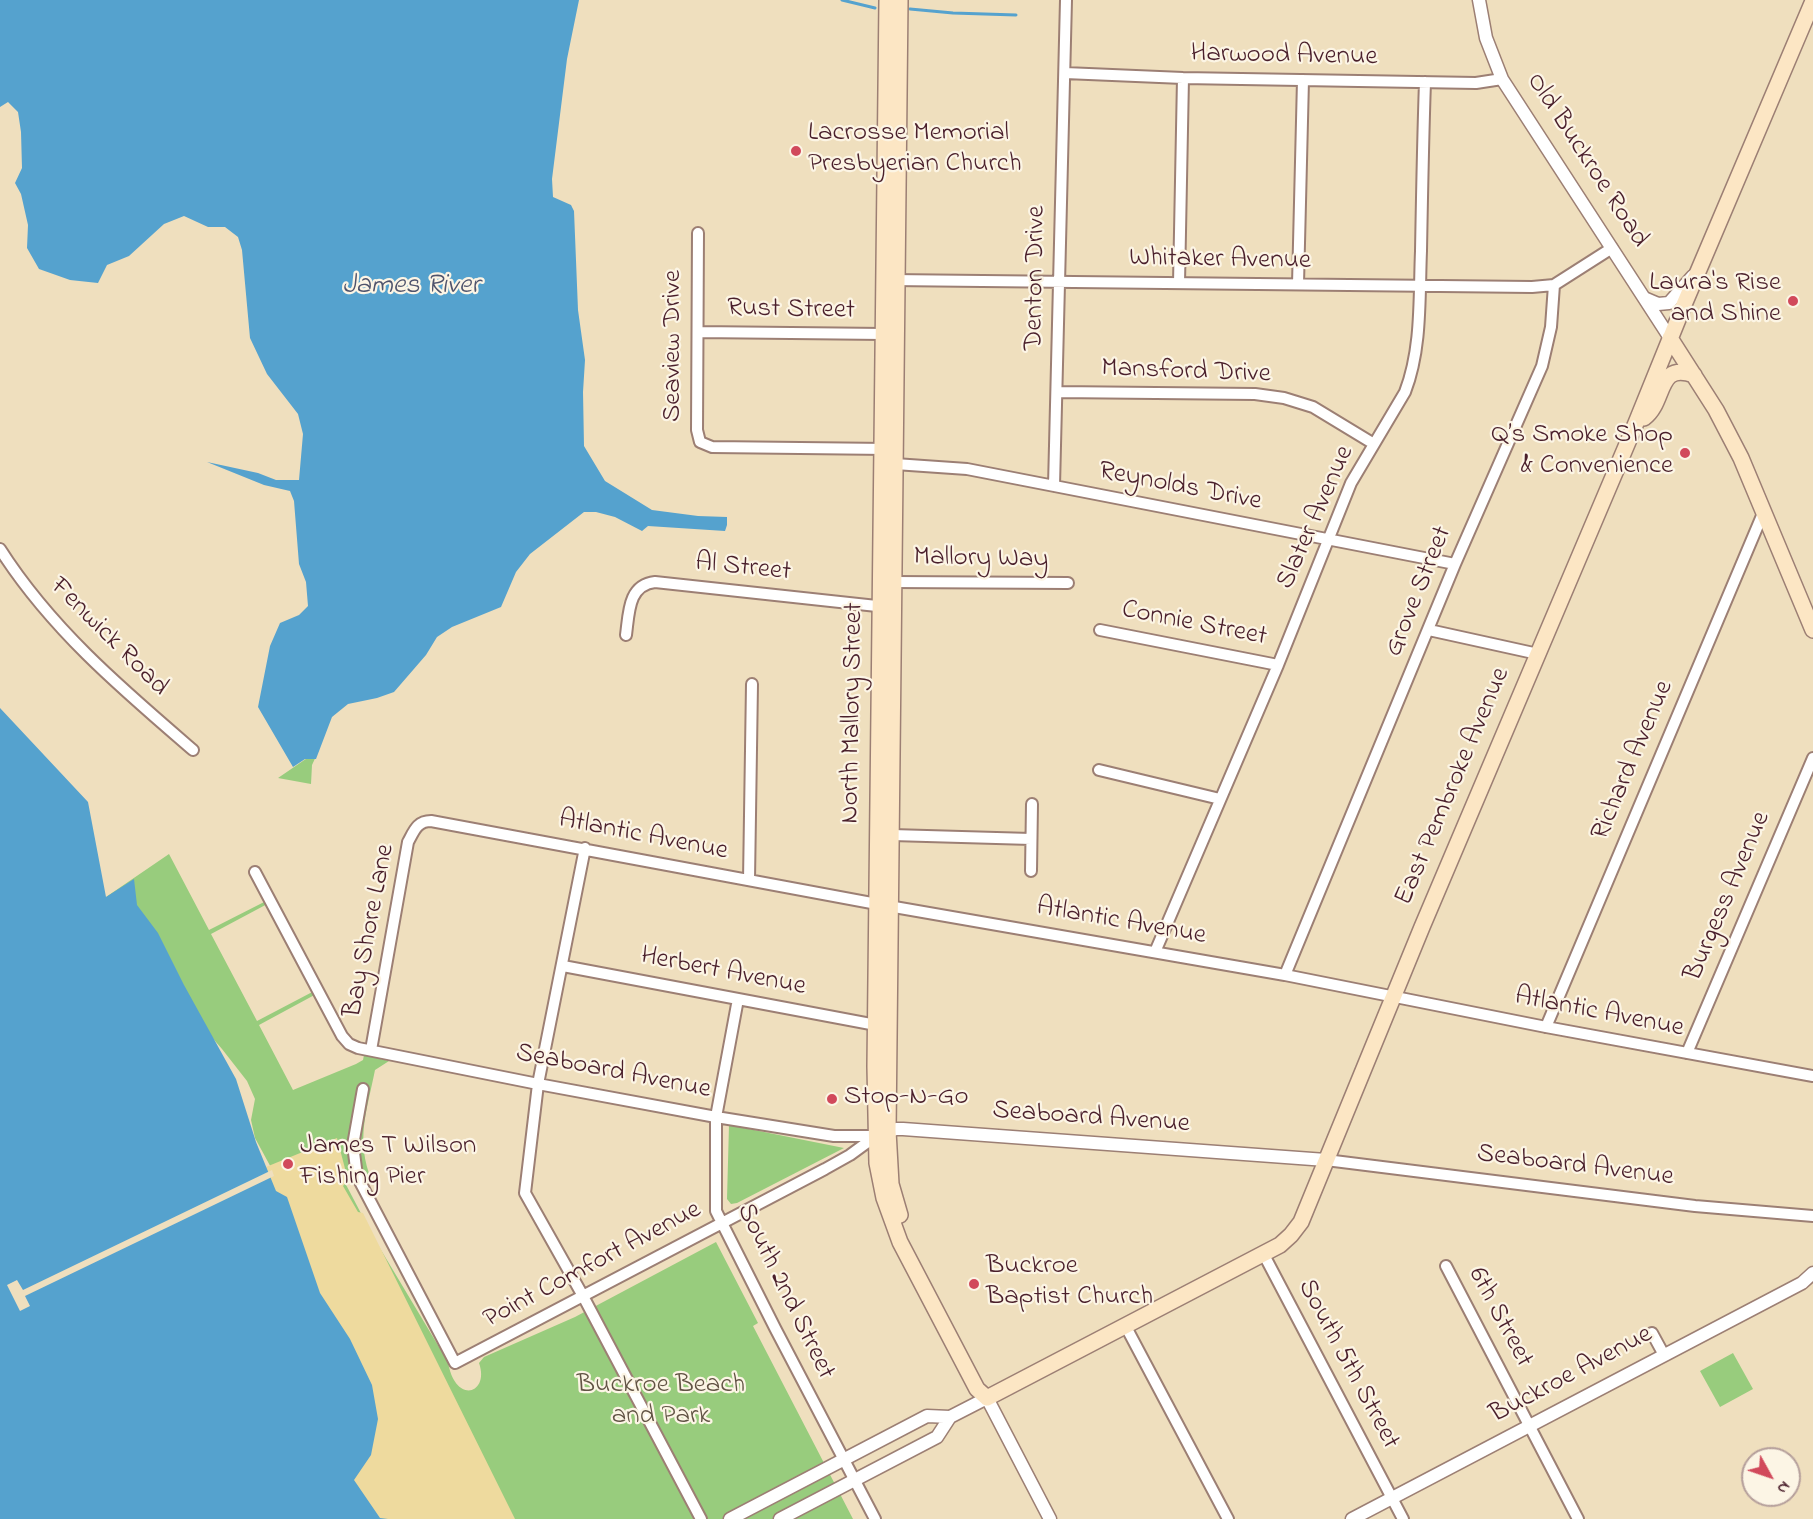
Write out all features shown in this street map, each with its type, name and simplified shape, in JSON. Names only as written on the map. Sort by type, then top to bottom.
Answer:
[{"type":"main road","name":"North Mallory Street","points":[[887,0],[893,582],[887,607],[892,835],[884,905],[876,1025],[882,1134],[891,1184],[906,1233],[986,1385],[987,1398]]},
{"type":"main road","name":"North Mallory Street","points":[[882,1134],[887,607],[891,454],[884,334],[891,280],[900,0]]},
{"type":"main road","name":"East Pembroke Avenue","points":[[987,1398],[1263,1253],[1286,1240],[1296,1230],[1304,1216],[1422,927],[1813,1]]},
{"type":"main road","name":"Old Buckroe Road","points":[[1670,338],[1716,410],[1741,458],[1813,630]]},
{"type":"main road","points":[[1636,423],[1651,413],[1664,382],[1670,374],[1683,371],[1695,375]]},
{"type":"street","name":"Denton Drive","points":[[1054,486],[1066,0]]},
{"type":"street","name":"Old Buckroe Road","points":[[1479,0],[1486,38],[1502,79],[1670,338]]},
{"type":"street","name":"Harwood Avenue","points":[[1065,73],[1183,78],[1483,83],[1502,79]]},
{"type":"street","points":[[1179,283],[1183,78]]},
{"type":"street","points":[[1298,284],[1303,80]]},
{"type":"street","name":"Slater Avenue","points":[[1155,952],[1278,665],[1352,483],[1405,392],[1410,378],[1416,349],[1420,286],[1425,82]]},
{"type":"street","name":"Seaview Drive","points":[[698,233],[697,430],[700,442],[712,447],[891,454]]},
{"type":"street","points":[[1554,285],[1612,248]]},
{"type":"street","points":[[1644,298],[1658,304],[1670,303],[1699,269]]},
{"type":"street","name":"Whitaker Avenue","points":[[891,280],[1532,287],[1554,285]]},
{"type":"street","name":"Grove Street","points":[[1285,975],[1455,564],[1542,366],[1551,327],[1554,285]]},
{"type":"street","name":"Rust Street","points":[[698,332],[884,334]]},
{"type":"street","name":"Mansford Drive","points":[[1057,392],[1255,394],[1284,398],[1313,407],[1374,444]]},
{"type":"street","name":"Reynolds Drive","points":[[891,454],[1455,564]]},
{"type":"street","name":"Richard Avenue","points":[[1546,1027],[1764,512]]},
{"type":"street","name":"Fenwick Road","points":[[0,549],[40,605],[77,646],[117,686],[194,750]]},
{"type":"street","name":"Al Street","points":[[626,635],[633,594],[646,583],[655,582],[887,607]]},
{"type":"street","name":"Mallory Way","points":[[893,582],[1068,584]]},
{"type":"street","name":"Connie Street","points":[[1100,630],[1278,665]]},
{"type":"street","points":[[1429,630],[1538,654]]},
{"type":"street","points":[[749,880],[752,684]]},
{"type":"street","name":"Burgess Avenue","points":[[1687,1053],[1813,758]]},
{"type":"street","points":[[1099,770],[1220,799]]},
{"type":"street","points":[[1031,871],[1032,804]]},
{"type":"street","name":"Atlantic Avenue","points":[[421,822],[431,820],[884,905],[1285,975],[1394,998],[1813,1076]]},
{"type":"street","name":"Bay Shore Lane","points":[[371,1050],[408,842],[421,822]]},
{"type":"street","points":[[892,835],[1031,839]]},
{"type":"street","points":[[585,848],[538,1084],[525,1193],[583,1296],[701,1519]]},
{"type":"street","name":"Seaboard Avenue","points":[[255,872],[342,1036],[353,1046],[371,1050],[538,1084],[834,1136],[882,1134],[903,1129],[1326,1160],[1695,1206],[1813,1216]]},
{"type":"street","name":"Herbert Avenue","points":[[563,966],[876,1025]]},
{"type":"street","name":"South 2nd Street","points":[[738,999],[716,1117],[716,1211],[875,1519]]},
{"type":"street","name":"Point Comfort Avenue","points":[[363,1089],[353,1145],[357,1176],[455,1363],[850,1155],[882,1134]]},
{"type":"street","name":"South 5th Street","points":[[1263,1253],[1403,1519]]},
{"type":"street","name":"6th Street","points":[[1446,1266],[1578,1519]]},
{"type":"street","name":"Buckroe Avenue","points":[[1352,1519],[1802,1282],[1813,1273]]},
{"type":"street","points":[[1125,1325],[1228,1519]]},
{"type":"street","points":[[1652,1333],[1664,1355]]},
{"type":"street","name":"East Pembroke Avenue","points":[[780,1519],[937,1437],[950,1418],[987,1398]]},
{"type":"street","name":"North Mallory Street","points":[[987,1398],[1050,1519]]},
{"type":"street","name":"East Pembroke Avenue","points":[[730,1519],[927,1416],[950,1418]]},
{"type":"green space","points":[[319,750],[312,765],[311,784],[278,778]]},
{"type":"green space","name":"Buckroe Beach and Park","points":[[169,854],[209,930],[270,899],[271,902],[211,934],[257,1021],[318,989],[320,992],[259,1025],[293,1090],[356,1064],[363,1060],[364,1055],[389,1061],[375,1070],[364,1126],[364,1152],[372,1181],[343,1179],[375,1240],[448,1362],[457,1385],[470,1390],[476,1388],[481,1374],[479,1363],[484,1357],[575,1317],[716,1242],[758,1323],[753,1326],[853,1519],[433,1519],[274,1173],[255,1138],[251,1120],[255,1099],[247,1081],[196,1019],[106,897]]},
{"type":"green space","points":[[729,1125],[844,1148],[731,1204],[727,1199]]},
{"type":"green space","points":[[1733,1353],[1753,1389],[1720,1407],[1700,1371]]},
{"type":"sand","points":[[337,1138],[348,1180],[343,1186],[358,1212],[363,1213],[515,1519],[325,1519],[234,1180]]},
{"type":"water","name":"James River","points":[[0,0],[579,0],[567,59],[552,179],[553,197],[571,205],[574,211],[578,310],[585,360],[584,446],[605,481],[652,510],[727,517],[725,531],[648,526],[642,531],[615,517],[596,512],[584,512],[530,554],[516,572],[501,607],[452,627],[437,637],[426,655],[394,692],[348,704],[332,717],[316,759],[305,759],[293,767],[258,707],[270,646],[280,623],[299,615],[308,606],[306,582],[299,564],[294,501],[290,491],[264,485],[207,462],[258,473],[276,480],[299,480],[303,434],[298,414],[267,374],[250,338],[242,250],[238,237],[225,227],[208,227],[184,216],[164,224],[129,256],[107,265],[98,283],[70,280],[39,269],[27,248],[28,225],[21,194],[15,183],[22,168],[18,112],[8,102],[0,107]]},
{"type":"water","points":[[0,708],[88,802],[106,897],[134,879],[137,905],[158,933],[236,1079],[256,1142],[276,1191],[287,1197],[320,1293],[350,1339],[372,1385],[378,1419],[371,1455],[354,1480],[380,1518],[388,1519],[0,1519]]},
{"type":"pier","points":[[272,1170],[274,1176],[25,1296],[30,1306],[20,1311],[7,1285],[17,1280],[23,1290]]},
{"type":"waterway","points":[[842,0],[875,8]]},
{"type":"waterway","points":[[910,9],[1016,15]]},
{"type":"place","name":"Lacrosse Memorial Presbyerian Church","points":[[796,151]]},
{"type":"place","name":"Laura's Rise and Shine","points":[[1793,301]]},
{"type":"place","name":"Q’s Smoke Shop & Convenience","points":[[1685,453]]},
{"type":"place","name":"Stop-N-Go","points":[[832,1099]]},
{"type":"place","name":"James T Wilson Fishing Pier","points":[[288,1164]]},
{"type":"place","name":"Buckroe Baptist Church","points":[[974,1284]]}]
